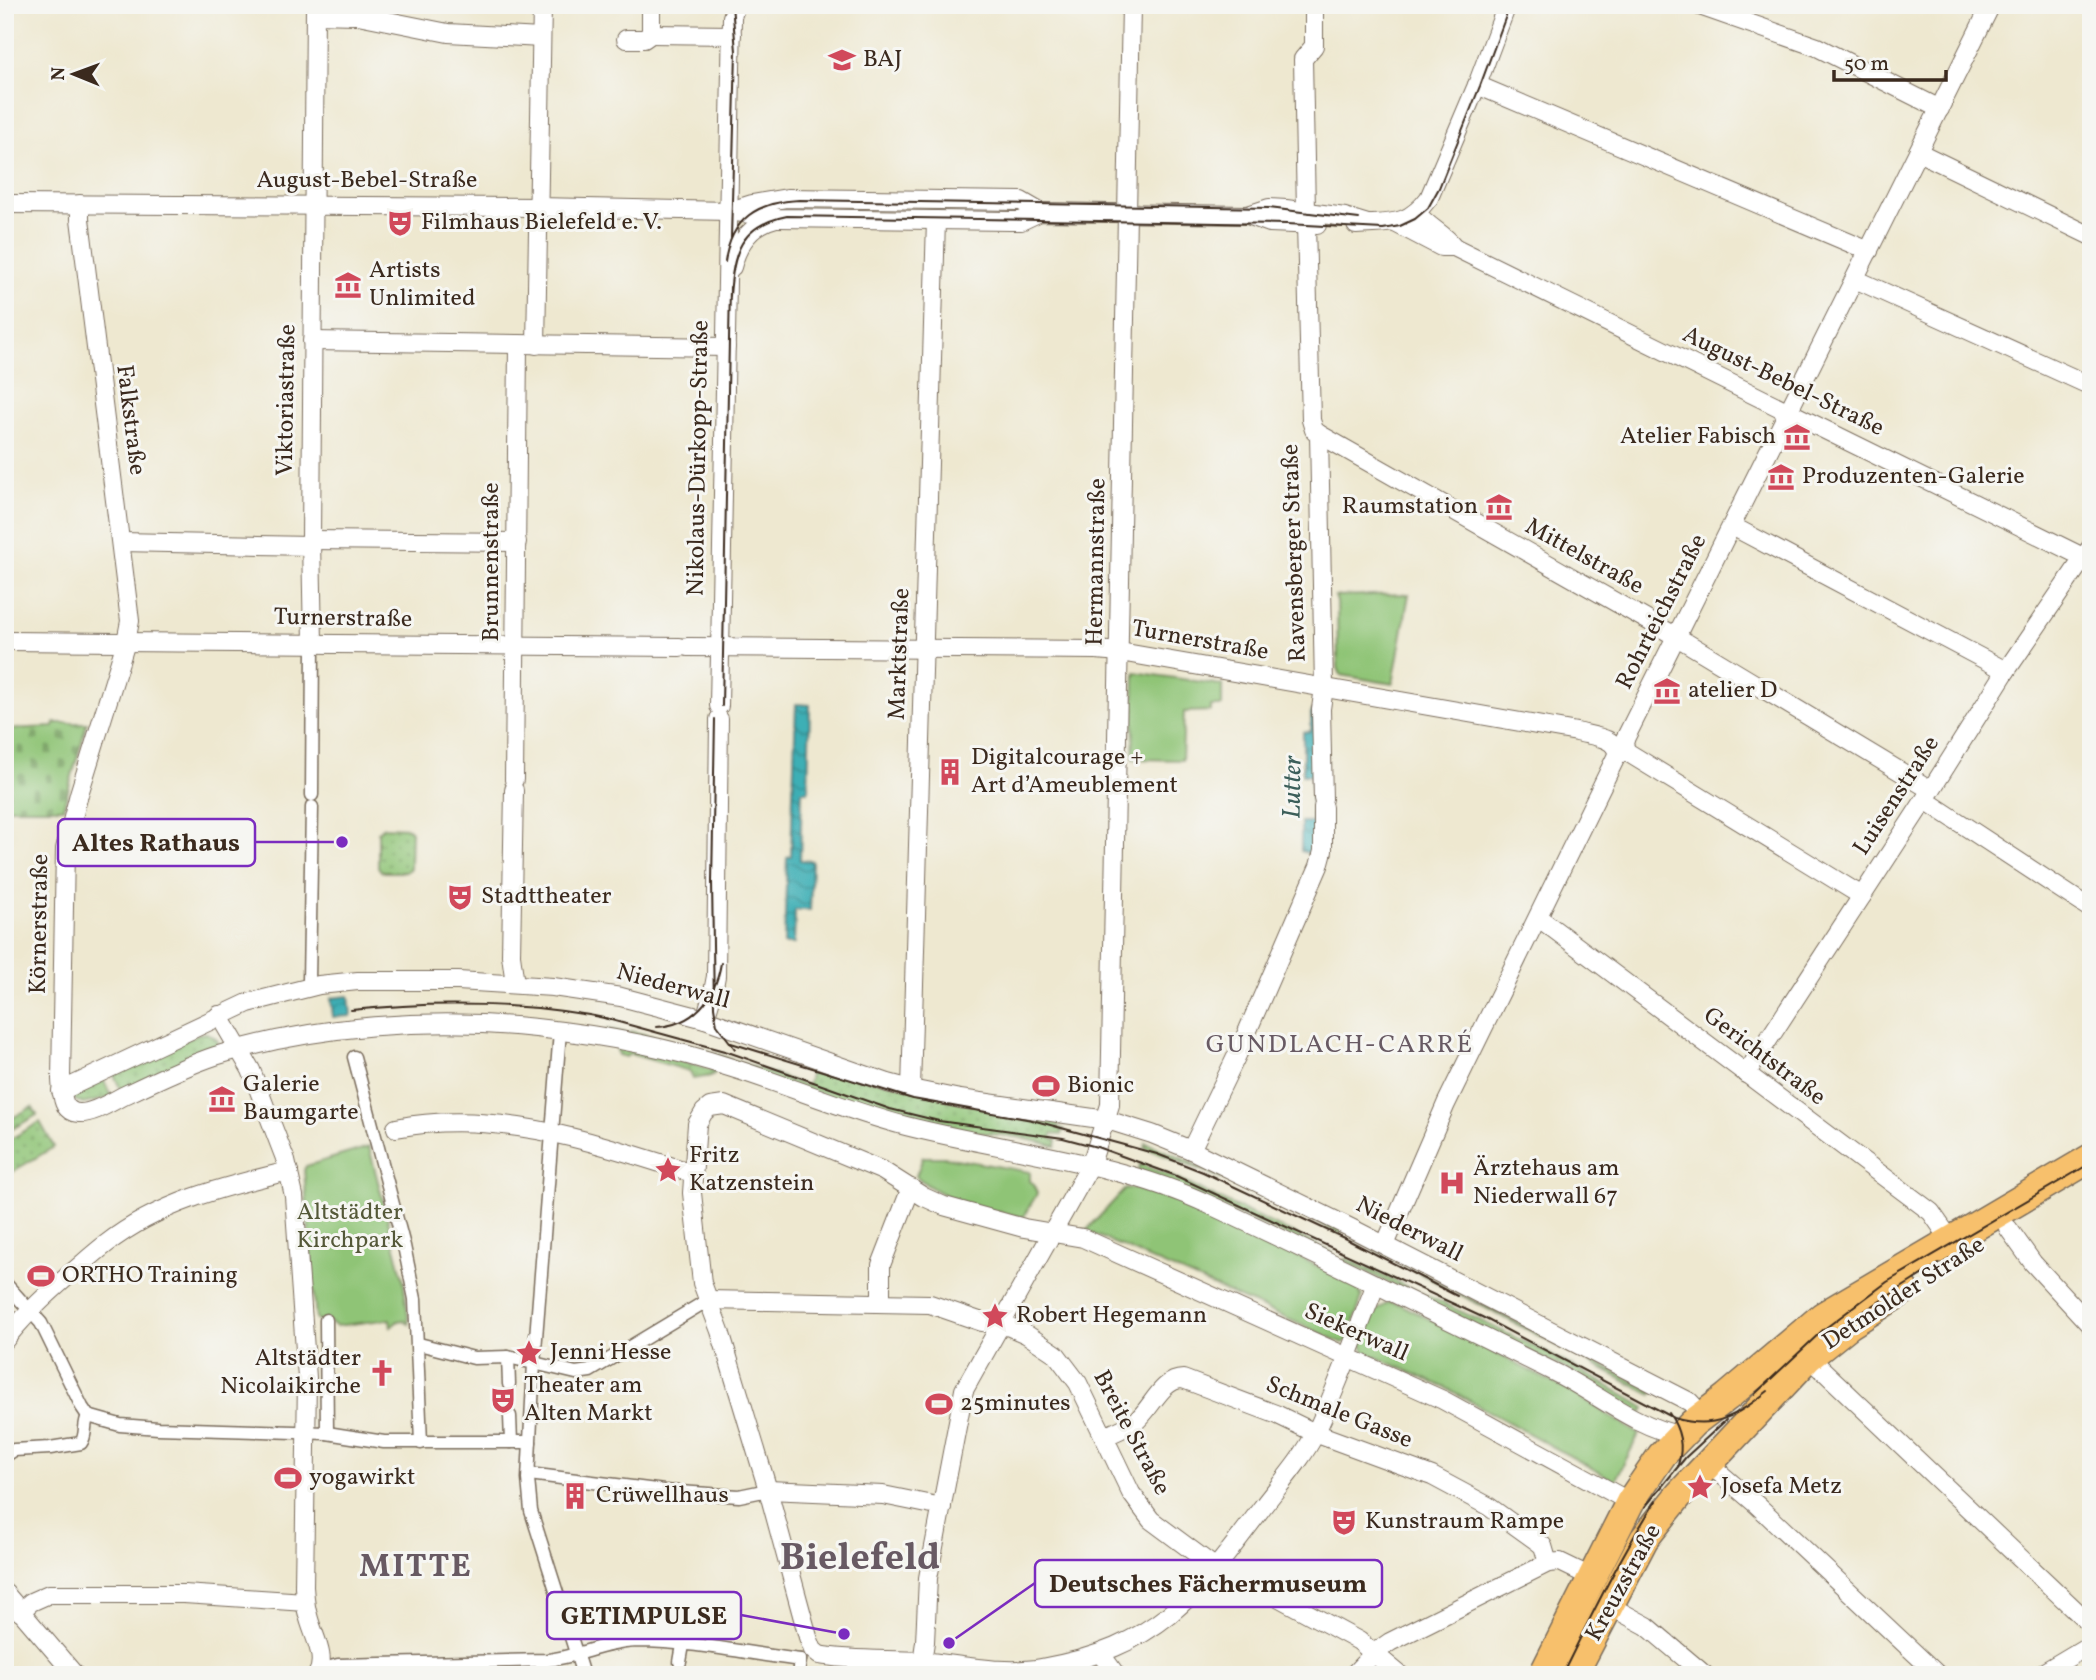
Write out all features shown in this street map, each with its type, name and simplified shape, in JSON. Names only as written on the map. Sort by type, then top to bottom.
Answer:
[{"type":"main road","name":"Detmolder Straße","points":[[1700,1428],[1744,1382],[1823,1316],[2091,1158]]},
{"type":"main road","name":"Detmolder Straße","points":[[1700,1428],[1736,1434],[1809,1357],[1849,1325],[2091,1178]]},
{"type":"main road","name":"Kreuzstraße","points":[[1543,1675],[1630,1502],[1651,1469],[1680,1436],[1700,1428]]},
{"type":"main road","name":"Kreuzstraße","points":[[1573,1675],[1650,1530],[1700,1428]]},
{"type":"main road","points":[[1680,1436],[1700,1428]]},
{"type":"street","name":"Brunnenstraße","points":[[515,984],[511,955],[518,374],[527,345],[538,207],[542,5]]},
{"type":"street","points":[[650,34],[651,5]]},
{"type":"street","name":"Nikolaus-Dürkopp-Straße","points":[[705,1019],[716,976],[732,17],[736,5]]},
{"type":"street","name":"Hermannstraße","points":[[1107,1120],[1111,1096],[1131,5]]},
{"type":"street","name":"Ravensberger Straße","points":[[1191,1150],[1238,1053],[1319,866],[1323,851],[1321,709],[1324,687],[1319,434],[1314,430],[1311,420],[1303,59],[1314,46],[1314,5]]},
{"type":"street","points":[[1395,223],[1416,212],[1429,198],[1436,185],[1507,5]]},
{"type":"street","points":[[1697,5],[1817,47],[1940,109]]},
{"type":"street","name":"Rohrteichstraße","points":[[1385,1245],[1446,1104],[1991,5]]},
{"type":"street","points":[[315,10],[358,15],[448,33],[541,38]]},
{"type":"street","name":"Viktoriastraße","points":[[309,981],[315,10]]},
{"type":"street","points":[[626,39],[644,39],[650,34],[732,35]]},
{"type":"street","points":[[1477,85],[1869,251]]},
{"type":"street","points":[[1918,152],[2091,236]]},
{"type":"street","name":"August-Bebel-Straße","points":[[729,211],[787,198],[1021,201],[1040,212]]},
{"type":"street","name":"August-Bebel-Straße","points":[[5,204],[538,207],[729,211],[778,218],[1021,221],[1040,212],[1128,213],[1248,215],[1270,223],[1306,218],[1368,224],[1395,223],[1441,247],[1454,247],[1788,412],[2088,555]]},
{"type":"street","name":"Falkstraße","points":[[80,204],[130,621],[127,642]]},
{"type":"street","name":"August-Bebel-Straße","points":[[1416,212],[1428,227],[1447,236],[1454,247]]},
{"type":"street","points":[[727,287],[741,242],[757,226],[778,218]]},
{"type":"street","name":"Marktstraße","points":[[911,1089],[936,220]]},
{"type":"street","points":[[1855,279],[2091,386]]},
{"type":"street","points":[[312,341],[726,347]]},
{"type":"street","name":"Mittelstraße","points":[[1319,434],[1677,637],[1928,795],[2091,909]]},
{"type":"street","points":[[1732,526],[2006,671]]},
{"type":"street","points":[[121,542],[517,542]]},
{"type":"street","name":"Luisenstraße","points":[[1746,1074],[2006,671],[2088,555]]},
{"type":"street","name":"Turnerstraße","points":[[5,641],[1120,652],[1602,738],[1861,896]]},
{"type":"street","name":"Körnerstraße","points":[[63,1097],[65,849],[127,642]]},
{"type":"street","name":"Gerichtstraße","points":[[1539,918],[1931,1212],[1952,1241]]},
{"type":"street","name":"Niederwall","points":[[63,1097],[219,1015],[262,998],[345,982],[458,981],[515,984],[621,997],[705,1019],[911,1089],[1107,1120],[1142,1130],[1191,1150],[1385,1245],[1700,1428],[1748,1497],[1938,1675]]},
{"type":"street","points":[[219,1015],[251,1070],[289,1171],[294,1196],[304,1320],[307,1432],[305,1602],[321,1657],[322,1673],[338,1665],[547,1660],[588,1649],[636,1641],[823,1656],[921,1668],[1027,1670],[1101,1654],[1139,1636],[1166,1619],[1218,1567],[1299,1459],[1315,1433],[1376,1284]]},
{"type":"street","points":[[63,1097],[68,1110],[84,1113],[191,1065],[240,1049],[308,1034],[397,1026],[495,1025],[630,1041],[732,1068],[901,1125],[1091,1164],[1177,1189],[1569,1379],[1645,1425],[1680,1436]]},
{"type":"street","points":[[560,1031],[534,1363],[525,1399],[530,1442],[531,1511],[583,1675]]},
{"type":"street","points":[[354,1056],[380,1133],[419,1345],[421,1443]]},
{"type":"street","points":[[798,1675],[806,1655],[768,1490],[720,1331],[702,1283],[692,1193],[692,1172],[700,1116],[710,1107],[724,1105],[734,1108],[883,1171],[944,1206],[973,1216],[1052,1232]]},
{"type":"street","points":[[921,1668],[927,1590],[964,1390],[1091,1164],[1107,1120]]},
{"type":"street","points":[[380,1133],[446,1121],[469,1122],[588,1141],[692,1172]]},
{"type":"street","points":[[5,1340],[31,1310],[107,1243],[163,1210],[233,1184],[289,1171]]},
{"type":"street","points":[[881,1303],[881,1265],[911,1188]]},
{"type":"street","points":[[2008,1228],[2033,1263],[2091,1326]]},
{"type":"street","name":"Siekerwall","points":[[1052,1232],[1083,1238],[1461,1409],[1630,1502]]},
{"type":"street","points":[[5,1283],[31,1310],[50,1338],[82,1407],[89,1416],[120,1424],[158,1429],[384,1436],[421,1443],[484,1437],[530,1442]]},
{"type":"street","points":[[419,1345],[474,1358],[508,1357],[576,1373],[590,1371],[708,1300]]},
{"type":"street","name":"Breite Straße","points":[[708,1300],[930,1304],[982,1322],[1018,1329],[1044,1344],[1066,1365],[1078,1383],[1131,1493],[1145,1513],[1202,1559],[1359,1640],[1400,1675]]},
{"type":"street","points":[[326,1320],[327,1433]]},
{"type":"street","points":[[508,1357],[509,1384]]},
{"type":"street","points":[[1809,1357],[2091,1625]]},
{"type":"street","name":"Schmale Gasse","points":[[1105,1437],[1138,1419],[1163,1390],[1177,1379],[1183,1379],[1243,1401],[1315,1433],[1432,1476],[1488,1506],[1538,1542],[1543,1546],[1548,1563]]},
{"type":"street","points":[[5,1456],[14,1450],[81,1443],[84,1438],[84,1422],[89,1416]]},
{"type":"street","points":[[510,1416],[511,1442]]},
{"type":"street","points":[[1645,1425],[1655,1444],[1655,1460],[1651,1469]]},
{"type":"street","points":[[529,1474],[664,1491],[739,1496],[768,1490],[883,1495],[942,1507]]},
{"type":"street","points":[[1353,1675],[1374,1653],[1390,1642],[1548,1563],[1560,1562],[1591,1577]]},
{"type":"street","points":[[5,1593],[75,1675]]},
{"type":"street","points":[[20,1612],[31,1602],[49,1594],[184,1594],[305,1602]]},
{"type":"street","points":[[1608,1605],[1647,1626],[1705,1675]]},
{"type":"street","points":[[2039,1675],[2091,1644]]},
{"type":"street","points":[[680,1662],[682,1645]]},
{"type":"street","points":[[1101,1654],[1116,1675]]},
{"type":"green space","points":[[1409,594],[1393,684],[1341,675],[1338,668],[1335,596]]},
{"type":"green space","points":[[1135,672],[1222,685],[1222,706],[1211,706],[1211,711],[1184,712],[1182,760],[1133,759]]},
{"type":"green space","points":[[55,723],[87,723],[63,808],[5,808],[5,729],[54,727]]},
{"type":"green space","points":[[383,827],[408,828],[411,831],[410,868],[406,872],[382,872],[378,867],[378,832]]},
{"type":"green space","points":[[607,1029],[631,1034],[631,1031],[694,1046],[807,1086],[813,1064],[854,1076],[1063,1118],[1057,1128],[1064,1129],[1061,1135],[1052,1134],[1051,1139],[1057,1140],[1056,1146],[1018,1137],[940,1128],[606,1032]]},
{"type":"green space","points":[[207,1033],[217,1039],[219,1049],[122,1092],[113,1073],[198,1034]]},
{"type":"green space","points":[[616,1044],[717,1071],[711,1076],[693,1079],[690,1071],[630,1054],[626,1057],[618,1055]]},
{"type":"green space","points":[[102,1077],[112,1097],[83,1104],[71,1098],[72,1093]]},
{"type":"green space","points":[[32,1107],[37,1115],[5,1133],[5,1122]]},
{"type":"green space","points":[[40,1122],[54,1147],[5,1176],[5,1142]]},
{"type":"green space","points":[[1146,1143],[1171,1154],[1230,1182],[1145,1148]]},
{"type":"green space","name":"Altstädter Kirchpark","points":[[369,1147],[403,1278],[409,1324],[404,1320],[398,1321],[391,1327],[390,1319],[336,1326],[326,1320],[316,1320],[304,1170],[306,1166]]},
{"type":"green space","points":[[923,1157],[945,1157],[1030,1172],[1030,1181],[1037,1194],[1023,1217],[967,1204],[940,1193],[916,1176]]},
{"type":"green space","points":[[1140,1164],[1332,1252],[1330,1255],[1138,1171]]},
{"type":"green space","points":[[1125,1189],[1137,1189],[1172,1200],[1174,1196],[1356,1285],[1362,1297],[1348,1340],[1343,1343],[1086,1231]]},
{"type":"green space","points":[[1275,1202],[1318,1221],[1343,1230],[1341,1234]]},
{"type":"green space","points":[[1354,1239],[1654,1391],[1652,1395],[1648,1393]]},
{"type":"green space","points":[[1345,1258],[1535,1347],[1645,1408],[1642,1413],[1572,1372],[1343,1261]]},
{"type":"green space","points":[[1389,1302],[1400,1304],[1573,1393],[1639,1434],[1615,1481],[1450,1390],[1365,1352],[1361,1343],[1376,1311]]},
{"type":"water","points":[[796,704],[810,705],[808,791],[802,791],[800,860],[812,861],[810,910],[795,910],[794,944],[784,944],[787,857],[791,856]]},
{"type":"water","points":[[1311,711],[1315,711],[1317,849],[1313,864],[1308,863],[1311,854],[1301,851],[1301,822],[1312,822],[1311,775],[1303,775],[1303,732],[1311,731]]},
{"type":"water","points":[[349,996],[351,1016],[333,1017],[331,998]]},
{"type":"tram line","points":[[731,238],[736,51],[732,5]]},
{"type":"tram line","points":[[730,296],[734,267],[742,243],[759,226],[787,216],[1287,224],[1383,229],[1400,226],[1415,219],[1428,208],[1439,188],[1510,5]]},
{"type":"tram line","points":[[725,262],[733,234],[740,224],[759,209],[784,201],[1269,208],[1359,219]]},
{"type":"tram line","points":[[722,706],[730,287]]},
{"type":"tram line","points":[[715,719],[712,882],[714,1007],[717,1025],[735,1049]]},
{"type":"tram line","points":[[656,1027],[681,1021],[701,1008],[714,988],[721,963]]},
{"type":"tram line","points":[[351,1010],[416,1005],[483,1005],[550,1010],[614,1020]]},
{"type":"tram line","points":[[604,1018],[728,1052],[890,1109],[939,1121],[1063,1138],[1097,1147],[1174,1175],[1482,1317],[1674,1418],[1702,1423],[1725,1418],[1768,1391]]},
{"type":"tram line","points":[[731,1043],[913,1099],[1032,1120],[1157,1154],[1203,1172],[1346,1239],[1457,1296]]},
{"type":"tram line","points":[[1755,1394],[1823,1330],[1887,1282],[2091,1163]]},
{"type":"tram line","points":[[1847,1322],[1939,1264]]},
{"type":"tram line","points":[[1669,1413],[1680,1438],[1678,1465]]},
{"type":"tram line","points":[[1645,1507],[1686,1457],[1726,1420]]},
{"type":"tram line","points":[[1562,1675],[1618,1565],[1656,1501]]},
{"type":"place","name":"BAJ","points":[[842,60]]},
{"type":"place","name":"Filmhaus Bielefeld e. V.","points":[[400,223]]},
{"type":"place","name":"Artists Unlimited","points":[[348,285]]},
{"type":"place","name":"Atelier Fabisch","points":[[1797,437]]},
{"type":"place","name":"Produzenten-Galerie","points":[[1781,477]]},
{"type":"place","name":"Raumstation","points":[[1499,507]]},
{"type":"place","name":"atelier D","points":[[1667,691]]},
{"type":"place","name":"Digitalcourage + Art d’Ameublement","points":[[950,772]]},
{"type":"place","name":"Altes Rathaus","points":[[342,842]]},
{"type":"place","name":"Stadttheater","points":[[460,897]]},
{"type":"place","name":"Bionic","points":[[1046,1086]]},
{"type":"place","name":"Galerie Baumgarte","points":[[222,1099]]},
{"type":"place","name":"Fritz Katzenstein","points":[[668,1170]]},
{"type":"place","name":"Ärztehaus am Niederwall 67","points":[[1452,1183]]},
{"type":"place","name":"ORTHO Training","points":[[41,1276]]},
{"type":"place","name":"Robert Hegemann","points":[[995,1316]]},
{"type":"place","name":"Jenni Hesse","points":[[529,1353]]},
{"type":"place","name":"Altstädter Nicolaikirche","points":[[382,1373]]},
{"type":"place","name":"Theater am Alten Markt","points":[[503,1400]]},
{"type":"place","name":"25minutes","points":[[939,1404]]},
{"type":"place","name":"yogawirkt","points":[[288,1478]]},
{"type":"place","name":"Josefa Metz","points":[[1700,1487]]},
{"type":"place","name":"Crüwellhaus","points":[[575,1496]]},
{"type":"place","name":"Kunstraum Rampe","points":[[1344,1522]]},
{"type":"place","name":"GETIMPULSE","points":[[844,1634]]},
{"type":"place","name":"Deutsches Fächermuseum","points":[[949,1643]]},
{"type":"district","name":"GUNDLACH-CARRÉ","points":[[1340,1045]]},
{"type":"district","name":"Bielefeld","points":[[860,1559]]},
{"type":"district","name":"MITTE","points":[[416,1568]]},
{"type":"water label","name":"Lutter","points":[[1293,787]]}]
